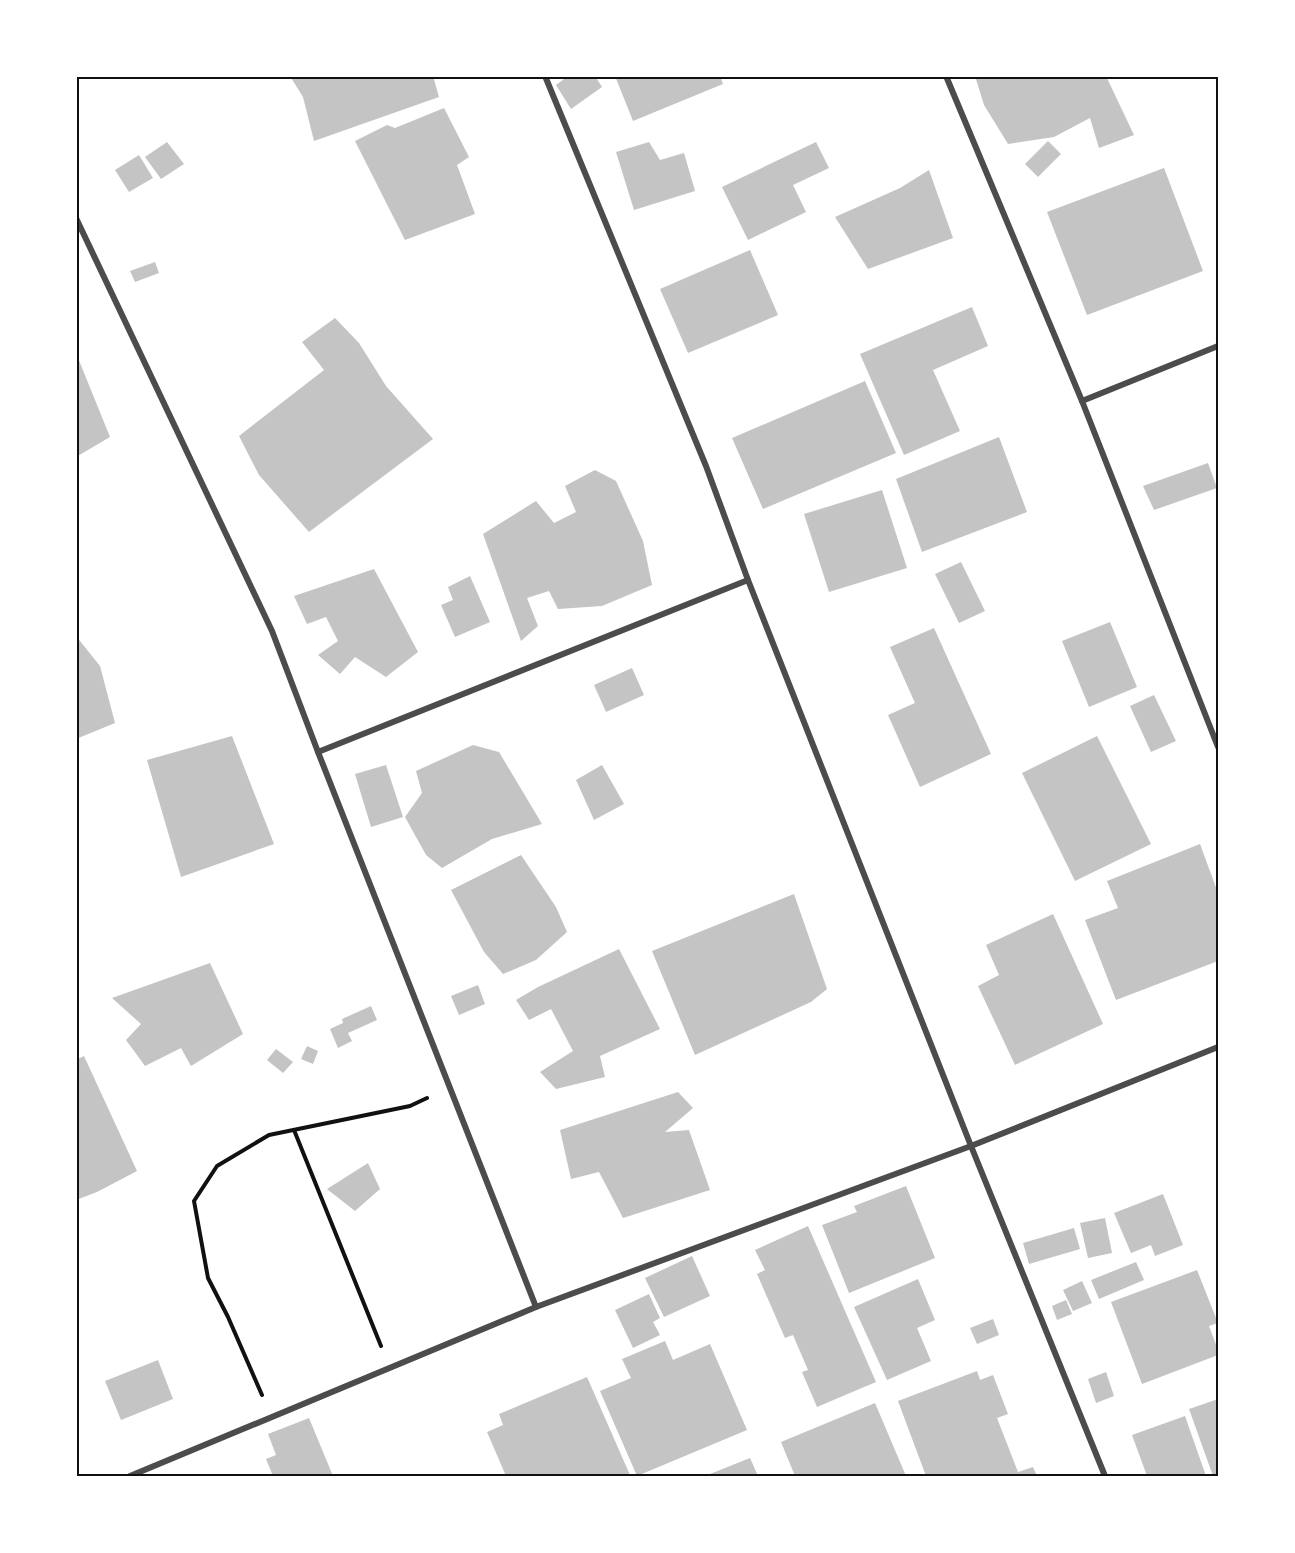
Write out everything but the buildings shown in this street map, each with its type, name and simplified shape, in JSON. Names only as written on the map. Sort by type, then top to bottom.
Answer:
[{"type":"street","points":[[544,76],[706,466],[748,580],[971,1146],[1105,1476]]},
{"type":"street","points":[[946,76],[1082,401],[1218,747]]},
{"type":"street","points":[[76,219],[272,631],[536,1306]]},
{"type":"street","points":[[1082,401],[1218,346]]},
{"type":"street","points":[[318,752],[748,580]]},
{"type":"street","points":[[130,1476],[536,1306],[971,1146],[1218,1047]]},
{"type":"path","points":[[272,1417],[228,1317],[208,1278],[194,1201],[217,1166],[269,1136],[411,1106],[450,1087]]},
{"type":"path","points":[[294,1130],[390,1368]]}]
